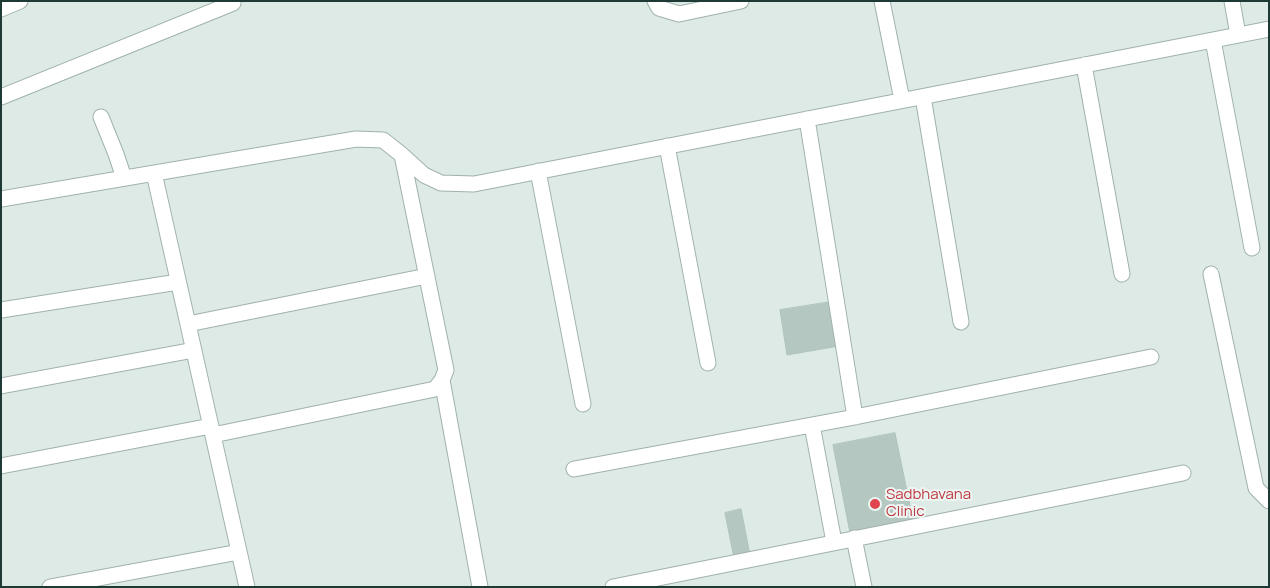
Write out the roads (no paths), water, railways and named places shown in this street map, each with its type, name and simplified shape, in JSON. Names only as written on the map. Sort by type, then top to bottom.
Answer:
[{"type":"street","points":[[1,8],[20,1]]},
{"type":"street","points":[[655,1],[659,8],[679,14],[741,1]]},
{"type":"street","points":[[882,1],[902,100]]},
{"type":"street","points":[[1232,1],[1238,35]]},
{"type":"street","points":[[1,96],[233,3]]},
{"type":"street","points":[[1,199],[356,139],[383,140],[424,176],[441,183],[474,184],[1269,29]]},
{"type":"street","points":[[1214,40],[1252,248]]},
{"type":"street","points":[[1084,65],[1122,274]]},
{"type":"street","points":[[922,96],[961,322]]},
{"type":"street","points":[[101,117],[124,178]]},
{"type":"street","points":[[807,119],[855,417]]},
{"type":"street","points":[[667,146],[708,363]]},
{"type":"street","points":[[1,466],[212,431],[435,389],[442,380],[446,370],[402,155]]},
{"type":"street","points":[[538,171],[583,404]]},
{"type":"street","points":[[154,173],[247,587]]},
{"type":"street","points":[[1211,274],[1256,488],[1269,501]]},
{"type":"street","points":[[188,324],[427,276]]},
{"type":"street","points":[[1,310],[178,282]]},
{"type":"street","points":[[1,386],[194,350]]},
{"type":"street","points":[[574,469],[855,417],[1151,357]]},
{"type":"street","points":[[442,380],[480,587]]},
{"type":"street","points":[[812,425],[834,542]]},
{"type":"street","points":[[613,587],[1182,473]]},
{"type":"street","points":[[854,538],[864,587]]},
{"type":"street","points":[[50,587],[239,552]]},
{"type":"place","name":"Sadbhavana Clinic","points":[[875,504]]}]
